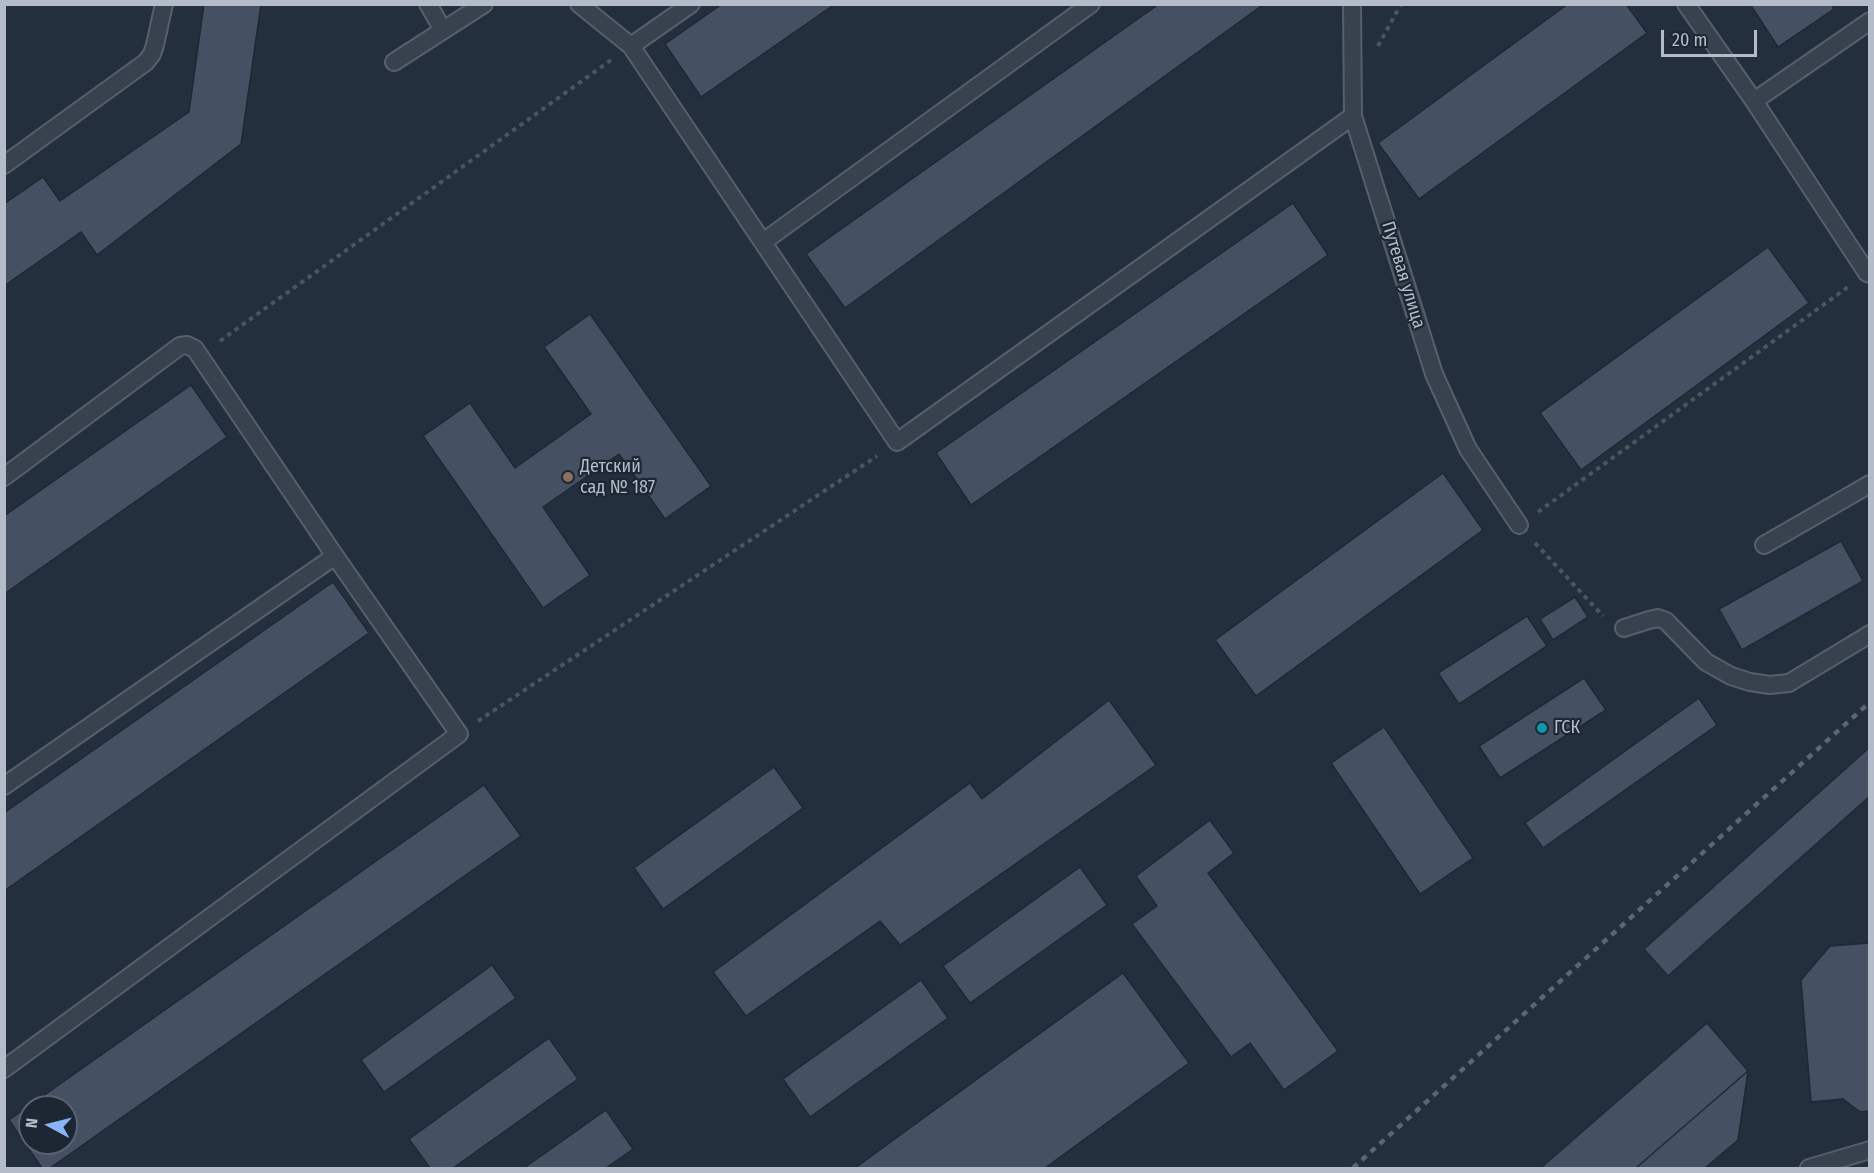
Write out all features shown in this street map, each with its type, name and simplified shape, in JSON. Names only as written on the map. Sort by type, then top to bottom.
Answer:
[{"type":"lane","points":[[4,165],[146,62],[155,45],[164,4]]},
{"type":"lane","points":[[428,4],[443,30]]},
{"type":"lane","points":[[394,62],[484,4]]},
{"type":"lane","points":[[579,4],[631,46],[897,442],[1353,116]]},
{"type":"lane","points":[[631,46],[691,4]]},
{"type":"lane","points":[[763,242],[1091,4]]},
{"type":"lane","name":"Путевая улица","points":[[1352,4],[1353,116],[1434,375],[1468,448],[1519,525]]},
{"type":"lane","points":[[1686,4],[1754,101],[1868,274]]},
{"type":"lane","points":[[1754,101],[1869,21]]},
{"type":"lane","points":[[4,477],[180,346],[188,345],[200,356],[459,734],[4,1069]]},
{"type":"lane","points":[[1764,545],[1869,484]]},
{"type":"lane","points":[[4,786],[335,556]]},
{"type":"lane","points":[[1624,628],[1658,618],[1666,621],[1706,662],[1731,676],[1770,685],[1789,683],[1869,633]]},
{"type":"lane","points":[[1809,1168],[1869,1150]]},
{"type":"path","points":[[200,356],[631,46]]},
{"type":"path","points":[[1624,628],[1610,623],[1519,525],[1868,274]]},
{"type":"path","points":[[459,734],[897,442]]},
{"type":"building","points":[[204,4],[261,4],[241,144],[97,255],[81,232],[4,286],[4,204],[43,177],[60,201],[189,112]]},
{"type":"building","points":[[722,4],[835,4],[701,97],[665,44]]},
{"type":"building","points":[[1159,4],[1264,4],[845,308],[806,254]]},
{"type":"building","points":[[1568,4],[1626,4],[1647,33],[1419,199],[1378,143]]},
{"type":"building","points":[[1750,4],[1831,4],[1834,9],[1778,47]]},
{"type":"building","points":[[1293,203],[1328,255],[971,505],[936,453]]},
{"type":"building","points":[[1768,247],[1809,303],[1581,470],[1540,413]]},
{"type":"building","points":[[590,314],[711,486],[665,519],[619,454],[543,507],[590,575],[543,608],[423,436],[470,403],[515,468],[591,414],[544,347]]},
{"type":"building","points":[[191,385],[227,437],[4,594],[4,516]]},
{"type":"building","points":[[1443,473],[1483,530],[1256,696],[1215,640]]},
{"type":"building","points":[[1841,541],[1863,581],[1742,650],[1719,609]]},
{"type":"building","points":[[333,582],[369,633],[4,891],[4,813]]},
{"type":"building","points":[[1575,597],[1588,617],[1553,640],[1540,619]]},
{"type":"building","points":[[1527,616],[1547,646],[1459,704],[1438,673]]},
{"type":"building","name":"ГСК","points":[[1584,678],[1606,710],[1500,778],[1479,746]]},
{"type":"building","points":[[1699,698],[1717,725],[1543,848],[1525,823]]},
{"type":"building","points":[[1109,700],[1156,765],[900,945],[880,921],[746,1016],[713,972],[970,783],[982,799]]},
{"type":"building","points":[[1384,727],[1473,858],[1420,894],[1331,763]]},
{"type":"building","points":[[1870,747],[1870,796],[1668,976],[1644,949]]},
{"type":"building","points":[[774,767],[803,808],[663,909],[634,868]]},
{"type":"building","points":[[484,785],[521,836],[78,1148],[78,1095],[44,1095]]},
{"type":"building","points":[[1210,820],[1234,853],[1208,873],[1338,1051],[1284,1090],[1250,1043],[1231,1057],[1132,924],[1157,906],[1136,876]]},
{"type":"building","points":[[1080,867],[1107,905],[970,1003],[943,966]]},
{"type":"building","points":[[1870,943],[1870,1111],[1860,1112],[1843,1099],[1811,1102],[1801,980],[1830,946]]},
{"type":"building","points":[[492,965],[516,998],[384,1092],[361,1060]]},
{"type":"building","points":[[1123,973],[1189,1063],[1045,1168],[855,1168]]},
{"type":"building","points":[[921,980],[948,1018],[810,1117],[783,1079]]},
{"type":"building","points":[[1707,1023],[1748,1071],[1636,1168],[1545,1168],[1543,1166]]},
{"type":"building","points":[[549,1038],[578,1079],[453,1168],[430,1168],[409,1139]]},
{"type":"building","points":[[1748,1071],[1738,1140],[1705,1168],[1636,1168]]},
{"type":"building","points":[[606,1110],[633,1149],[606,1168],[524,1168]]},
{"type":"building","points":[[18,1114],[18,1133],[9,1120]]},
{"type":"building","points":[[33,1155],[68,1155],[50,1168],[42,1168]]},
{"type":"railway","points":[[1353,1168],[1870,702]]},
{"type":"place","name":"Детский сад № 187","points":[[568,477]]},
{"type":"place","name":"ГСК","points":[[1542,728]]}]
